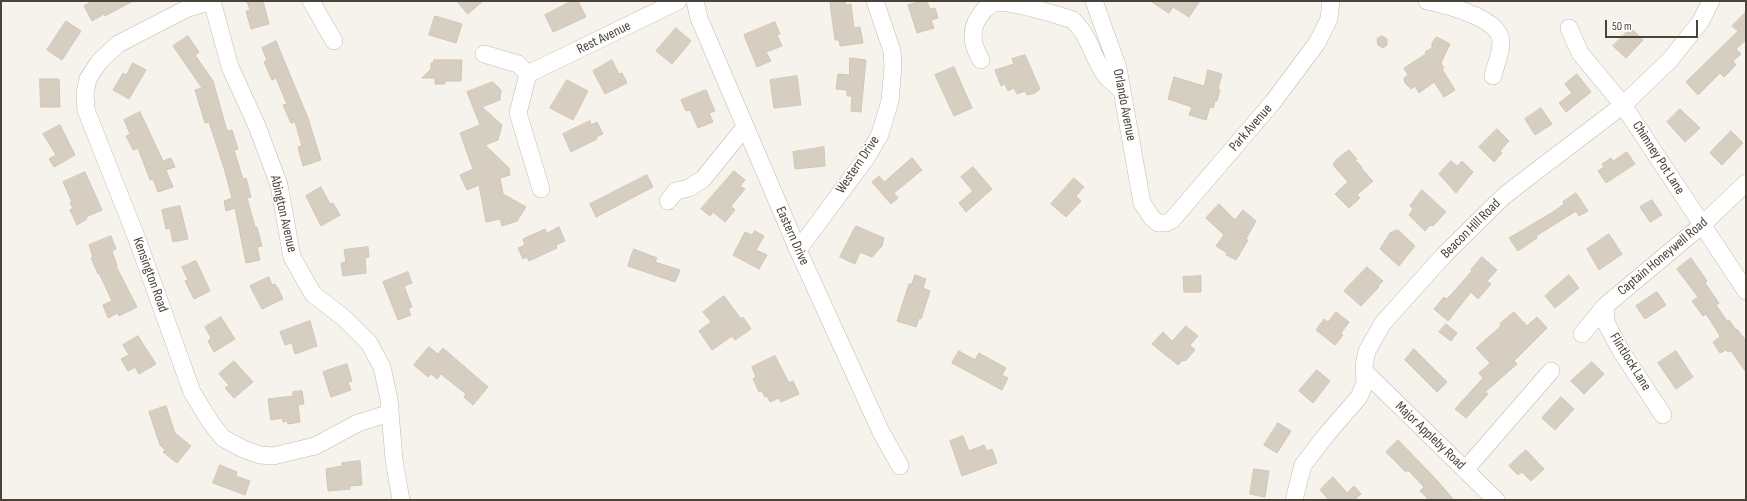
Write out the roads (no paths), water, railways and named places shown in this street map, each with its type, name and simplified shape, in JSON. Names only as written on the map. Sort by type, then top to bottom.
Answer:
[{"type":"street","name":"Abington Avenue","points":[[212,1],[230,68],[257,126],[279,186],[292,257],[313,294],[344,318],[368,343],[382,367],[389,400],[394,460],[401,500]]},
{"type":"street","name":"Kensington Road","points":[[212,1],[188,8],[118,44],[95,68],[88,79],[85,94],[86,110],[137,239],[192,392],[212,424],[223,438],[242,449],[260,455],[273,456],[315,446],[358,423],[390,413]]},
{"type":"street","points":[[311,1],[334,41]]},
{"type":"street","name":"Rest Avenue","points":[[528,74],[678,1]]},
{"type":"street","name":"Eastern Drive","points":[[695,1],[700,18],[745,127],[798,250],[881,432],[900,466]]},
{"type":"street","name":"Western Drive","points":[[798,250],[867,157],[880,134],[890,101],[893,67],[892,51],[875,1]]},
{"type":"street","name":"Orlando Avenue","points":[[1094,1],[1118,68],[1142,203],[1146,210]]},
{"type":"street","name":"Park Avenue","points":[[1146,210],[1158,223],[1172,220],[1273,102],[1317,43],[1329,20],[1331,1]]},
{"type":"street","points":[[1427,1],[1452,6],[1479,17],[1497,31],[1502,42],[1492,76]]},
{"type":"street","name":"Beacon Hill Road","points":[[1294,500],[1303,465],[1359,396],[1365,383],[1364,372],[1367,351],[1383,322],[1444,255],[1505,195],[1623,105],[1670,60],[1702,21],[1711,1]]},
{"type":"street","points":[[981,60],[972,40],[976,23],[981,13],[988,6],[995,3],[1006,3],[1072,20],[1080,27],[1090,42],[1106,76],[1122,91]]},
{"type":"street","name":"Chimney Pot Lane","points":[[1569,28],[1580,53],[1623,105],[1746,292]]},
{"type":"street","points":[[484,54],[518,64],[528,74],[518,113],[541,189]]},
{"type":"street","points":[[668,201],[676,191],[689,188],[704,179],[745,127]]},
{"type":"street","name":"Captain Honeywell Road","points":[[1582,334],[1605,306],[1702,225],[1746,183]]},
{"type":"street","name":"Flintlock Lane","points":[[1605,306],[1606,323],[1621,351],[1663,414]]},
{"type":"street","points":[[1465,470],[1551,371]]},
{"type":"street","name":"Major Appleby Road","points":[[1364,372],[1496,500]]}]
